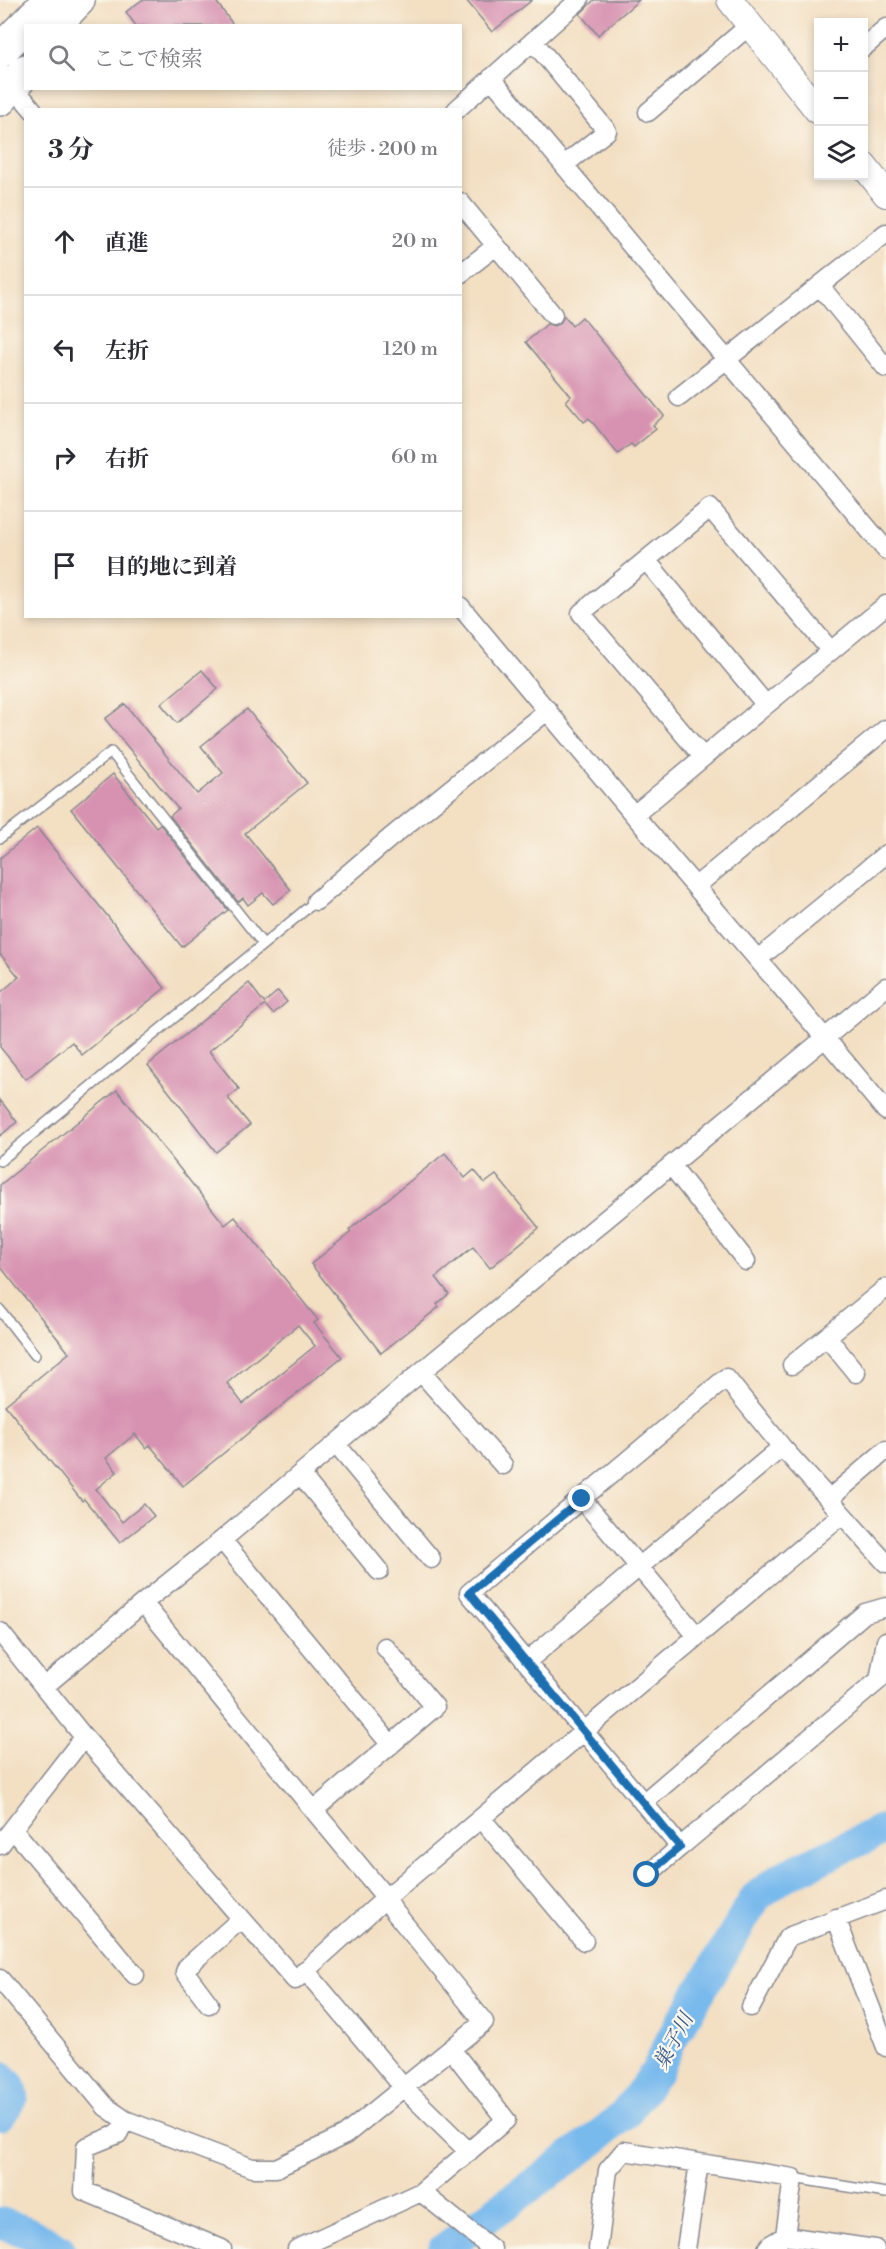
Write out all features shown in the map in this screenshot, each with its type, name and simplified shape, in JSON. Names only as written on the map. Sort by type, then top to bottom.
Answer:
[{"type":"highway","points":[[45,16],[55,24],[78,0]]},
{"type":"highway","points":[[69,24],[90,0]]},
{"type":"highway","points":[[0,51],[24,32]]},
{"type":"street","points":[[458,108],[579,0]]},
{"type":"street","points":[[730,0],[814,96]]},
{"type":"street","points":[[648,112],[750,25]]},
{"type":"street","points":[[868,43],[886,28]]},
{"type":"street","points":[[533,41],[607,131],[564,165]]},
{"type":"street","points":[[491,78],[886,550]]},
{"type":"street","points":[[868,171],[886,194]]},
{"type":"street","points":[[462,204],[553,315]]},
{"type":"street","points":[[679,397],[886,233]]},
{"type":"street","points":[[462,272],[496,246]]},
{"type":"street","points":[[820,286],[886,368]]},
{"type":"street","points":[[703,758],[581,613],[710,508],[831,651]]},
{"type":"street","points":[[646,560],[766,705]]},
{"type":"street","points":[[634,815],[886,605]]},
{"type":"street","points":[[462,608],[886,1111]]},
{"type":"street","points":[[316,902],[390,838],[548,710]]},
{"type":"street","points":[[696,886],[886,729]]},
{"type":"street","points":[[758,959],[886,854]]},
{"type":"street","points":[[45,1686],[886,987]]},
{"type":"street","points":[[671,1165],[746,1261]]},
{"type":"street","points":[[792,1365],[886,1288]]},
{"type":"street","points":[[827,1337],[856,1373]]},
{"type":"street","points":[[421,1372],[503,1465]]},
{"type":"street","points":[[680,1847],[469,1593],[726,1378],[782,1447],[886,1563]]},
{"type":"street","points":[[336,1444],[431,1559]]},
{"type":"street","points":[[526,1662],[782,1447]]},
{"type":"street","points":[[829,1499],[886,1450]]},
{"type":"street","points":[[300,1474],[379,1571]]},
{"type":"street","points":[[582,1499],[697,1636]]},
{"type":"street","points":[[0,1632],[84,1737],[295,1980],[386,1898],[842,1515]]},
{"type":"street","points":[[222,1540],[391,1745]]},
{"type":"street","points":[[0,1979],[106,2107],[125,2120],[252,2168],[276,2168],[345,2135],[484,2022],[393,1910],[386,1898],[143,1603]]},
{"type":"street","points":[[643,1803],[864,1613],[886,1607]]},
{"type":"street","points":[[647,1875],[879,1680],[886,1641]]},
{"type":"street","points":[[314,1810],[435,1707],[385,1647]]},
{"type":"street","points":[[0,1845],[84,1737]]},
{"type":"street","points":[[481,1818],[584,1941]]},
{"type":"street","points":[[13,1829],[135,1975]]},
{"type":"street","points":[[751,2007],[788,1937],[886,1900]]},
{"type":"street","points":[[836,1918],[886,2047]]},
{"type":"street","points":[[209,2004],[184,1972],[187,1966],[241,1919]]},
{"type":"street","points":[[305,1970],[404,2088],[469,2152]]},
{"type":"street","points":[[297,2249],[421,2192],[506,2120],[452,2049]]},
{"type":"street","points":[[125,2120],[118,2134],[86,2147],[84,2192],[222,2249]]},
{"type":"street","points":[[598,2249],[608,2170],[624,2151],[793,2178],[785,2236]]},
{"type":"street","points":[[686,2249],[699,2163]]},
{"type":"street","points":[[421,2192],[486,2245]]},
{"type":"street","points":[[767,2249],[785,2236],[875,2249]]},
{"type":"lane","points":[[0,838],[111,752],[263,944]]},
{"type":"lane","points":[[0,1161],[316,902]]},
{"type":"lane","points":[[0,1310],[35,1355]]},
{"type":"lane","points":[[793,2178],[886,2193]]},
{"type":"building","points":[[142,0],[215,0],[233,24],[135,24],[126,12]]},
{"type":"building","points":[[466,0],[532,0],[492,32]]},
{"type":"building","points":[[594,0],[639,0],[598,35],[580,14]]},
{"type":"building","points":[[564,316],[572,326],[582,317],[664,416],[653,425],[656,429],[634,447],[631,444],[618,454],[589,418],[584,422],[566,401],[571,396],[526,342],[547,324],[554,326],[560,324]]},
{"type":"building","points":[[202,670],[218,689],[177,723],[161,704]]},
{"type":"building","points":[[125,704],[197,794],[223,773],[201,746],[247,709],[307,783],[245,833],[291,890],[273,904],[263,893],[248,905],[243,898],[238,902],[170,816],[178,809],[105,719]]},
{"type":"building","points":[[113,774],[156,827],[160,824],[228,910],[182,947],[71,809]]},
{"type":"building","points":[[37,828],[165,988],[82,1055],[72,1042],[26,1079],[0,1047],[0,993],[19,977],[0,954],[0,858]]},
{"type":"building","points":[[249,983],[264,1003],[278,991],[287,1002],[273,1014],[265,1005],[209,1051],[239,1089],[228,1098],[250,1125],[216,1152],[148,1065]]},
{"type":"building","points":[[117,1090],[225,1225],[235,1217],[318,1320],[314,1323],[342,1357],[183,1486],[150,1445],[146,1448],[135,1434],[106,1458],[117,1472],[96,1489],[122,1522],[144,1504],[154,1516],[120,1543],[84,1499],[82,1501],[5,1405],[69,1353],[0,1266],[0,1185]],"holes":[[[298,1325],[315,1346],[243,1404],[227,1383]]]},
{"type":"building","points":[[0,1100],[17,1122],[0,1136]]},
{"type":"building","points":[[445,1153],[465,1178],[474,1170],[485,1183],[496,1175],[539,1228],[490,1268],[473,1247],[436,1277],[449,1294],[437,1304],[439,1307],[381,1353],[311,1264],[351,1232],[349,1230]]},
{"type":"waterway","name":"巣子川","points":[[444,2249],[590,2143],[624,2115],[657,2071],[671,2040],[756,1897],[784,1876],[886,1828]]},
{"type":"waterway","name":"巣子川","points":[[0,2076],[11,2087],[13,2096],[0,2115]]},
{"type":"waterway","name":"巣子川","points":[[0,2223],[27,2232],[59,2249]]},
{"type":"route","points":[[582,1499],[469,1593],[680,1847],[647,1875]]}]
